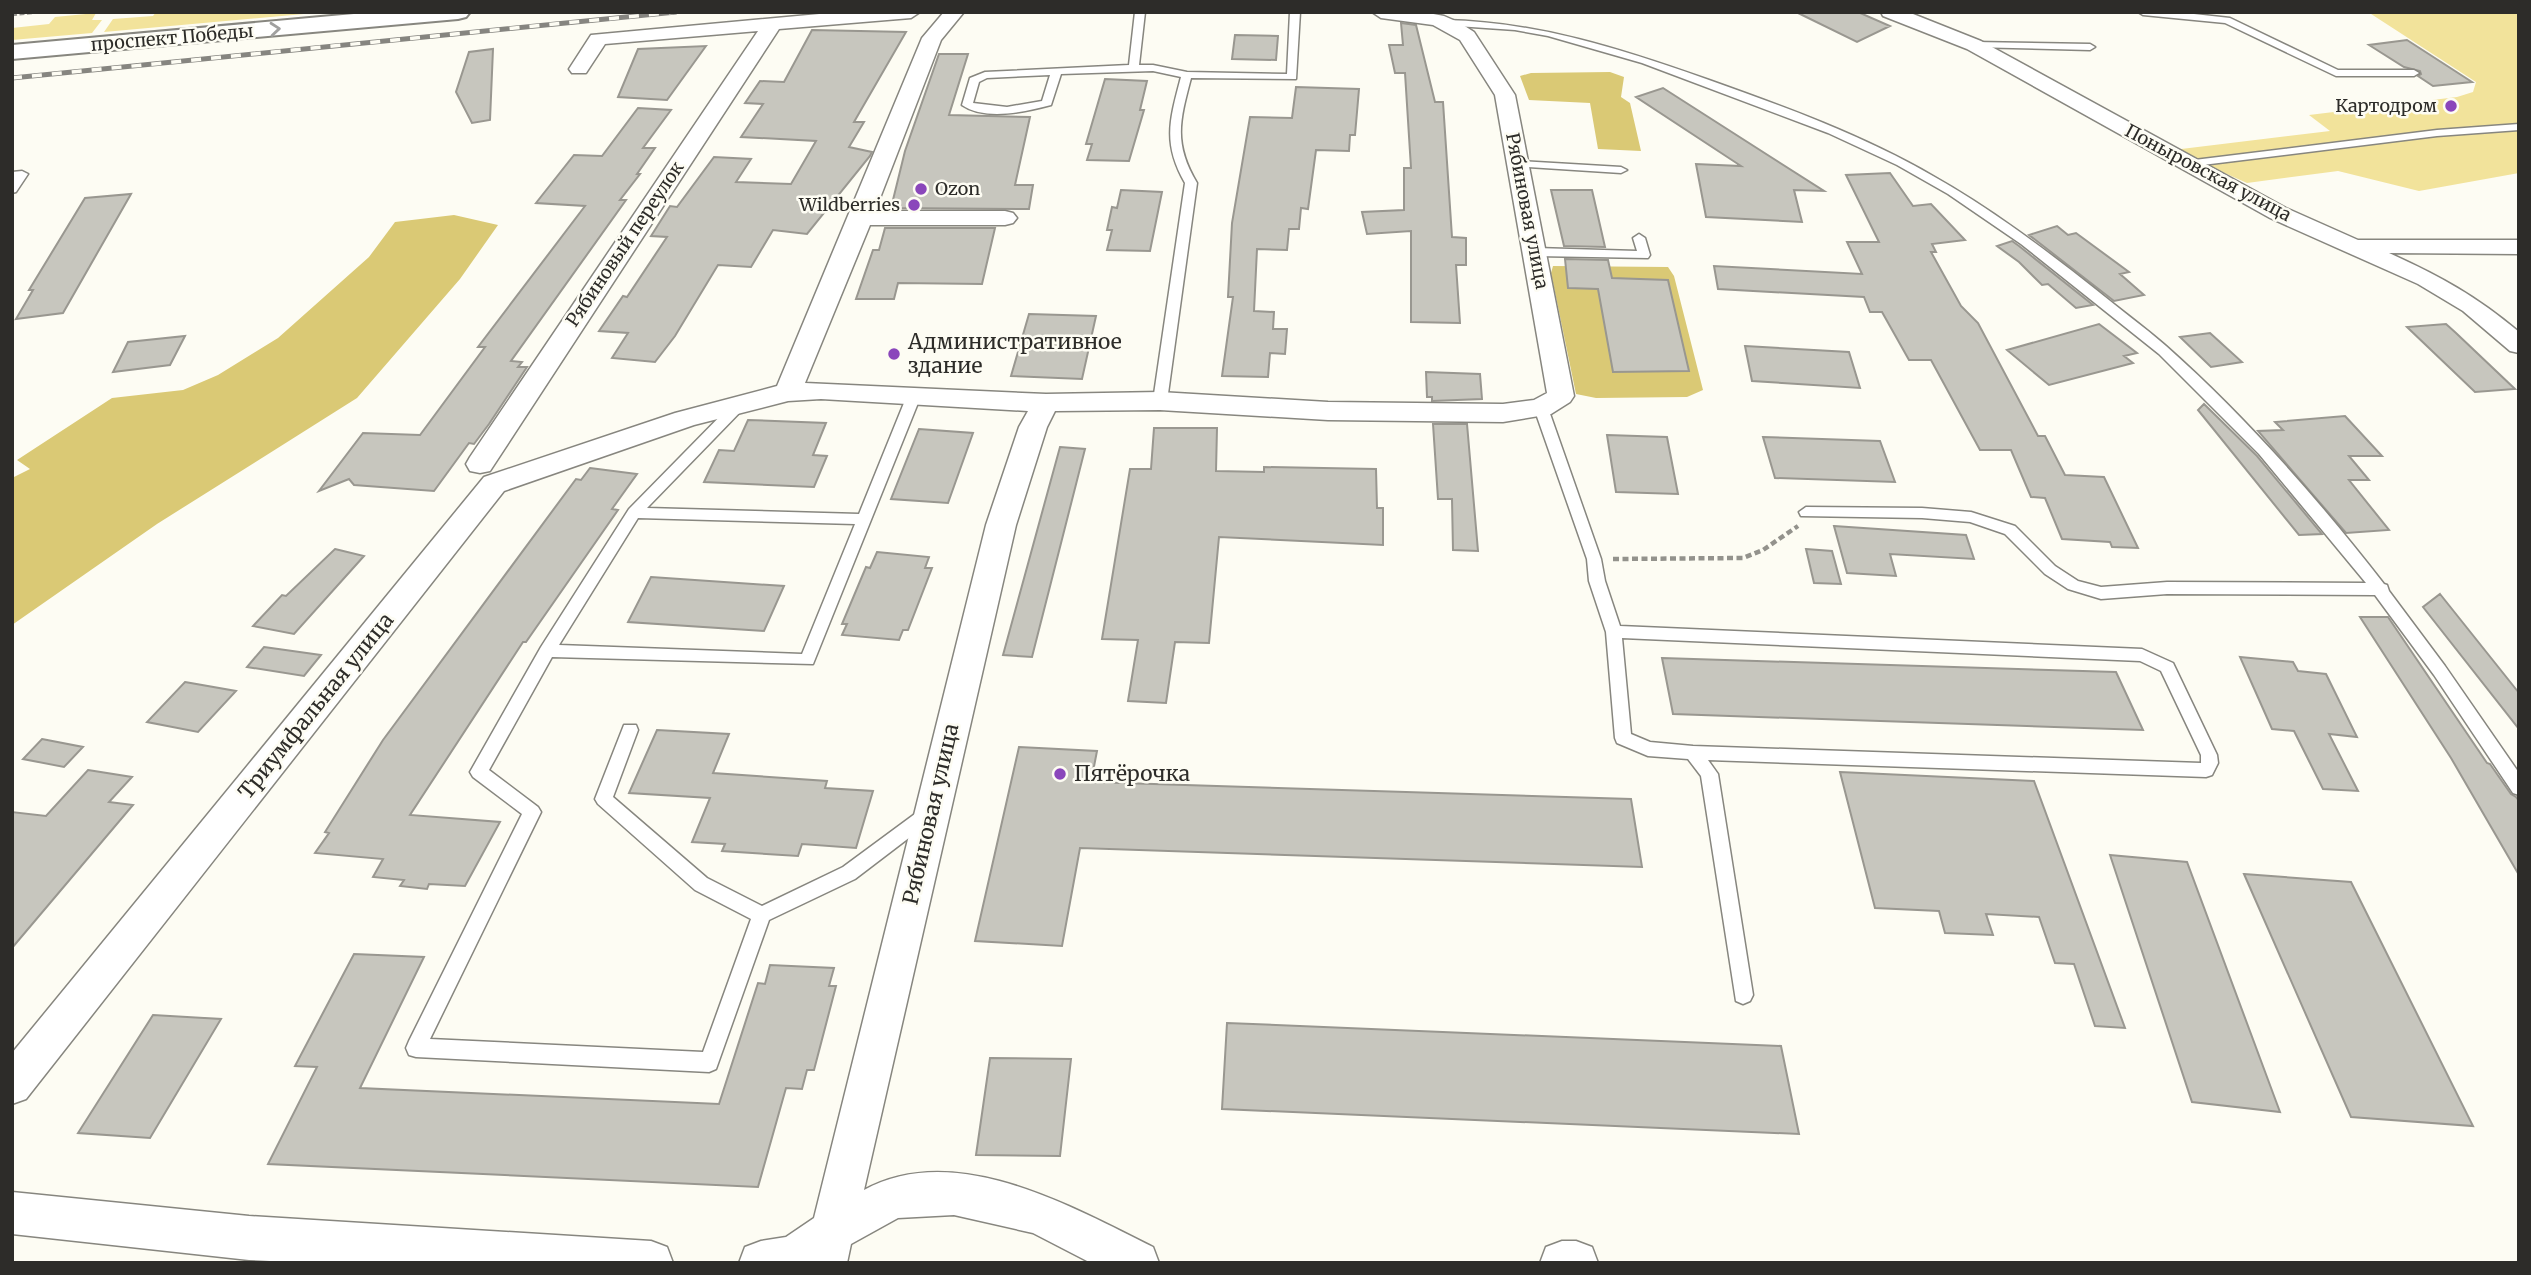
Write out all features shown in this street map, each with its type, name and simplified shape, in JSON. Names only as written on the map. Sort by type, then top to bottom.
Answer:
[{"type":"main road","name":"проспект Победы","points":[[12,52],[458,12]]},
{"type":"street","points":[[579,69],[598,39],[911,12]]},
{"type":"street","points":[[788,392],[932,38],[955,12]]},
{"type":"street","points":[[1381,12],[1444,23]]},
{"type":"street","name":"Поныровская улица","points":[[1890,12],[1974,46],[2277,213],[2427,279],[2472,306],[2519,345]]},
{"type":"street","name":"Рябиновая улица","points":[[1444,23],[1466,36],[1505,95],[1536,252],[1551,402]]},
{"type":"street","name":"Рябиновый переулок","points":[[480,464],[771,26]]},
{"type":"street","points":[[861,218],[1005,218]]},
{"type":"street","points":[[2358,247],[2519,247]]},
{"type":"street","name":"Триумфальная улица","points":[[12,1085],[494,484],[685,419],[788,392],[821,391],[1046,403],[1160,401],[1328,411],[1503,413],[1551,402]]},
{"type":"street","name":"Рябиновая улица","points":[[830,1247],[1001,525],[1033,427],[1046,403]]},
{"type":"street","points":[[761,1263],[830,1247],[894,1197],[954,1194],[1038,1213],[1137,1263]]},
{"type":"street","points":[[12,1213],[243,1251],[377,1244],[651,1263]]},
{"type":"street","points":[[1562,1263],[1576,1263]]},
{"type":"lane","points":[[1134,68],[1140,12]]},
{"type":"lane","points":[[1057,70],[1047,103],[1026,109],[980,110],[967,105],[974,80],[985,75],[1057,70],[1153,68],[1187,75],[1292,76],[1296,12]]},
{"type":"lane","points":[[2143,12],[2227,20],[2336,73],[2414,73]]},
{"type":"lane","points":[[1444,23],[1488,22],[1532,28],[1619,51],[1847,137],[1903,164],[2038,248],[2162,349],[2288,477],[2413,630],[2519,788]]},
{"type":"lane","points":[[1974,46],[2090,47]]},
{"type":"lane","points":[[1160,401],[1191,183],[1179,165],[1172,134],[1187,75]]},
{"type":"lane","points":[[2186,164],[2437,132],[2519,127]]},
{"type":"lane","points":[[1518,164],[1621,170]]},
{"type":"lane","points":[[12,175],[22,174],[12,190]]},
{"type":"lane","points":[[1536,252],[1644,255],[1639,238]]},
{"type":"lane","points":[[547,651],[807,660],[913,398]]},
{"type":"lane","points":[[1551,402],[1594,559],[1597,580],[1614,632],[1623,738],[1647,749],[1693,753],[2206,771],[2210,763],[2209,755],[2167,667],[2142,655],[1933,643],[1614,632]]},
{"type":"lane","points":[[741,403],[634,513],[547,651],[479,772],[532,812],[416,1048],[709,1062],[762,915],[849,873],[932,811]]},
{"type":"lane","points":[[1806,512],[1922,513],[1971,517],[2010,530],[2050,570],[2073,585],[2101,593],[2167,588],[2382,589]]},
{"type":"lane","points":[[634,513],[863,519]]},
{"type":"lane","points":[[630,730],[604,799],[701,884],[762,915]]},
{"type":"lane","points":[[1693,753],[1709,774],[1742,995]]},
{"type":"path","points":[[12,15],[42,12]]},
{"type":"path","points":[[1594,559],[1743,558],[1763,550],[1798,526]]},
{"type":"shaded area","points":[[156,12],[326,12],[104,32],[113,19],[153,16]]},
{"type":"shaded area","name":"Картодром","points":[[2368,12],[2519,12],[2519,173],[2419,191],[2338,171],[2247,183],[2173,150],[2330,131],[2309,115],[2457,97],[2473,92],[2476,82]]},
{"type":"shaded area","points":[[96,13],[92,20],[102,20],[92,33],[12,40],[12,28],[49,24],[55,17]]},
{"type":"shaded area","points":[[1610,72],[1624,77],[1621,97],[1630,103],[1641,151],[1598,149],[1590,103],[1529,100],[1520,76],[1531,73]]},
{"type":"shaded area","points":[[454,215],[498,225],[460,279],[357,398],[157,524],[12,625],[12,478],[30,469],[17,460],[112,398],[183,390],[218,375],[278,338],[369,257],[395,222]]},
{"type":"shaded area","points":[[1553,266],[1668,267],[1674,276],[1703,390],[1687,397],[1596,398],[1576,394],[1551,273]]},
{"type":"building","points":[[1796,12],[1858,12],[1890,26],[1857,42]]},
{"type":"building","points":[[1401,23],[1416,25],[1435,102],[1443,102],[1452,237],[1466,238],[1466,265],[1456,265],[1460,323],[1411,322],[1411,231],[1367,234],[1362,212],[1404,210],[1404,168],[1411,168],[1405,73],[1395,73],[1389,45],[1403,45]]},
{"type":"building","points":[[812,30],[906,32],[854,122],[864,122],[849,147],[872,152],[870,156],[807,234],[773,230],[751,267],[718,265],[675,336],[655,362],[612,358],[628,333],[599,331],[623,296],[627,297],[667,237],[651,236],[670,206],[677,207],[714,157],[751,159],[736,182],[791,184],[816,141],[741,137],[763,104],[745,103],[760,81],[784,82]]},
{"type":"building","points":[[1235,35],[1278,36],[1276,60],[1232,59]]},
{"type":"building","points":[[2407,40],[2472,82],[2433,86],[2418,76],[2420,71],[2404,67],[2369,45]]},
{"type":"building","points":[[706,46],[667,100],[618,97],[638,49]]},
{"type":"building","points":[[493,49],[490,120],[472,123],[456,92],[469,52]]},
{"type":"building","points":[[939,54],[968,54],[949,115],[1030,117],[1015,185],[1033,185],[1029,209],[891,208],[905,151]]},
{"type":"building","points":[[1105,79],[1147,81],[1140,110],[1144,110],[1129,161],[1087,160],[1092,144],[1086,144]]},
{"type":"building","points":[[1296,87],[1359,89],[1355,135],[1350,135],[1349,151],[1316,150],[1308,209],[1301,208],[1299,229],[1289,229],[1287,250],[1257,249],[1254,311],[1274,312],[1273,329],[1287,329],[1285,354],[1270,353],[1268,377],[1222,376],[1233,297],[1228,297],[1232,223],[1250,117],[1292,118]]},
{"type":"building","points":[[1663,88],[1824,191],[1794,190],[1802,222],[1706,217],[1696,164],[1741,166],[1636,97]]},
{"type":"building","points":[[638,108],[671,110],[643,148],[655,148],[620,200],[626,200],[511,361],[522,362],[518,367],[527,367],[474,444],[469,443],[434,491],[354,485],[349,479],[319,491],[363,433],[420,435],[485,347],[478,347],[585,206],[536,203],[574,155],[602,156]]},
{"type":"building","points":[[1890,173],[1913,206],[1931,204],[1965,240],[1932,244],[1936,252],[1931,252],[1961,306],[1978,323],[2038,436],[2045,436],[2065,475],[2104,477],[2138,548],[2112,547],[2110,542],[2062,539],[2045,498],[2031,497],[2011,450],[1980,450],[1931,360],[1909,360],[1882,312],[1870,312],[1864,297],[1718,289],[1714,266],[1862,274],[1847,242],[1879,242],[1846,175]]},
{"type":"building","points":[[1121,190],[1162,192],[1150,251],[1107,250],[1112,230],[1107,230],[1112,207],[1117,208]]},
{"type":"building","points":[[1551,190],[1592,190],[1605,247],[1564,246]]},
{"type":"building","points":[[131,194],[63,313],[16,319],[33,290],[29,290],[85,198]]},
{"type":"building","points":[[2057,226],[2068,235],[2076,233],[2129,272],[2120,274],[2144,295],[2114,301],[2029,235]]},
{"type":"building","points":[[885,228],[995,228],[982,284],[898,283],[894,299],[856,299],[873,250],[879,250]]},
{"type":"building","points":[[2012,241],[2093,305],[2076,308],[2048,284],[2042,285],[2019,262],[1997,246]]},
{"type":"building","points":[[1565,259],[1608,260],[1612,278],[1668,280],[1689,371],[1613,372],[1598,289],[1568,288]]},
{"type":"building","points":[[1029,314],[1096,316],[1082,379],[1011,376]]},
{"type":"building","points":[[2099,324],[2137,353],[2124,356],[2133,363],[2049,385],[2007,350]]},
{"type":"building","points":[[2446,324],[2515,389],[2475,392],[2407,327]]},
{"type":"building","points":[[2210,333],[2242,362],[2211,367],[2180,337]]},
{"type":"building","points":[[185,336],[170,365],[113,372],[128,342]]},
{"type":"building","points":[[1745,346],[1849,352],[1860,388],[1752,381]]},
{"type":"building","points":[[1426,372],[1480,374],[1482,399],[1432,401],[1432,397],[1427,397]]},
{"type":"building","points":[[2204,404],[2257,456],[2322,534],[2299,535],[2198,410]]},
{"type":"building","points":[[2345,416],[2382,456],[2349,456],[2369,480],[2349,480],[2389,530],[2346,533],[2258,431],[2283,430],[2275,422]]},
{"type":"building","points":[[748,420],[826,423],[813,455],[827,456],[814,487],[704,482],[719,450],[734,451]]},
{"type":"building","points":[[1433,424],[1467,424],[1478,551],[1453,550],[1452,499],[1438,499]]},
{"type":"building","points":[[1154,428],[1217,428],[1216,471],[1264,472],[1264,467],[1376,469],[1377,508],[1383,508],[1383,545],[1219,537],[1209,643],[1175,642],[1166,703],[1128,701],[1138,640],[1102,639],[1130,469],[1151,469]]},
{"type":"building","points":[[919,429],[973,433],[948,503],[891,499]]},
{"type":"building","points":[[1607,435],[1667,437],[1678,494],[1616,492]]},
{"type":"building","points":[[1763,437],[1880,441],[1895,482],[1775,478]]},
{"type":"building","points":[[1060,447],[1085,449],[1032,657],[1003,655]]},
{"type":"building","points":[[590,468],[637,474],[612,509],[618,510],[526,642],[523,642],[410,815],[500,822],[465,886],[429,884],[427,889],[400,886],[404,880],[373,877],[383,859],[315,853],[329,833],[325,832],[383,740],[576,479],[581,480]]},
{"type":"building","points":[[1834,526],[1966,535],[1974,559],[1890,554],[1896,576],[1847,573]]},
{"type":"building","points":[[335,549],[364,556],[294,634],[253,626],[282,595],[286,596]]},
{"type":"building","points":[[1806,549],[1832,551],[1841,584],[1814,583]]},
{"type":"building","points":[[877,552],[929,557],[925,568],[932,568],[908,630],[903,630],[899,640],[842,635],[847,624],[842,624],[866,567],[870,568]]},
{"type":"building","points":[[651,577],[784,586],[764,631],[628,622]]},
{"type":"building","points":[[2440,594],[2519,693],[2519,729],[2423,607]]},
{"type":"building","points":[[2360,617],[2388,617],[2487,763],[2519,801],[2519,875],[2451,758]]},
{"type":"building","points":[[264,647],[321,655],[304,676],[247,667]]},
{"type":"building","points":[[2240,657],[2293,662],[2298,671],[2326,674],[2357,737],[2329,734],[2358,791],[2323,789],[2294,731],[2272,729]]},
{"type":"building","points":[[1662,658],[2116,672],[2143,730],[1673,714]]},
{"type":"building","points":[[185,682],[236,691],[198,732],[147,722]]},
{"type":"building","points":[[657,730],[729,734],[713,773],[827,781],[825,788],[873,791],[856,848],[802,844],[798,856],[722,851],[725,844],[692,842],[710,798],[629,793]]},
{"type":"building","points":[[42,739],[83,747],[64,767],[23,759]]},
{"type":"building","points":[[1019,747],[1097,751],[1091,782],[1631,799],[1642,867],[1080,848],[1062,946],[975,941]]},
{"type":"building","points":[[88,770],[132,777],[109,802],[133,805],[12,948],[12,812],[46,816]]},
{"type":"building","points":[[1840,772],[2034,781],[2125,1028],[2095,1026],[2074,964],[2055,963],[2039,917],[1986,914],[1993,935],[1945,933],[1939,911],[1875,908]]},
{"type":"building","points":[[2110,855],[2187,862],[2280,1112],[2192,1102]]},
{"type":"building","points":[[2244,874],[2351,882],[2473,1126],[2351,1117]]},
{"type":"building","points":[[354,954],[424,957],[360,1088],[719,1104],[758,983],[765,984],[770,965],[834,968],[829,986],[836,986],[814,1070],[807,1070],[802,1089],[786,1088],[758,1187],[268,1164],[317,1067],[295,1066]]},
{"type":"building","points":[[153,1015],[221,1019],[150,1138],[78,1133]]},
{"type":"building","points":[[1227,1023],[1781,1046],[1799,1134],[1222,1109]]},
{"type":"building","points":[[990,1058],[1071,1059],[1060,1156],[976,1155]]},
{"type":"railway","points":[[12,78],[676,12]]},
{"type":"place","name":"Картодром","points":[[2451,106]]},
{"type":"place","name":"Ozon","points":[[921,189]]},
{"type":"place","name":"Wildberries","points":[[914,205]]},
{"type":"place","name":"Административное здание","points":[[894,354]]},
{"type":"place","name":"Пятёрочка","points":[[1060,774]]}]
